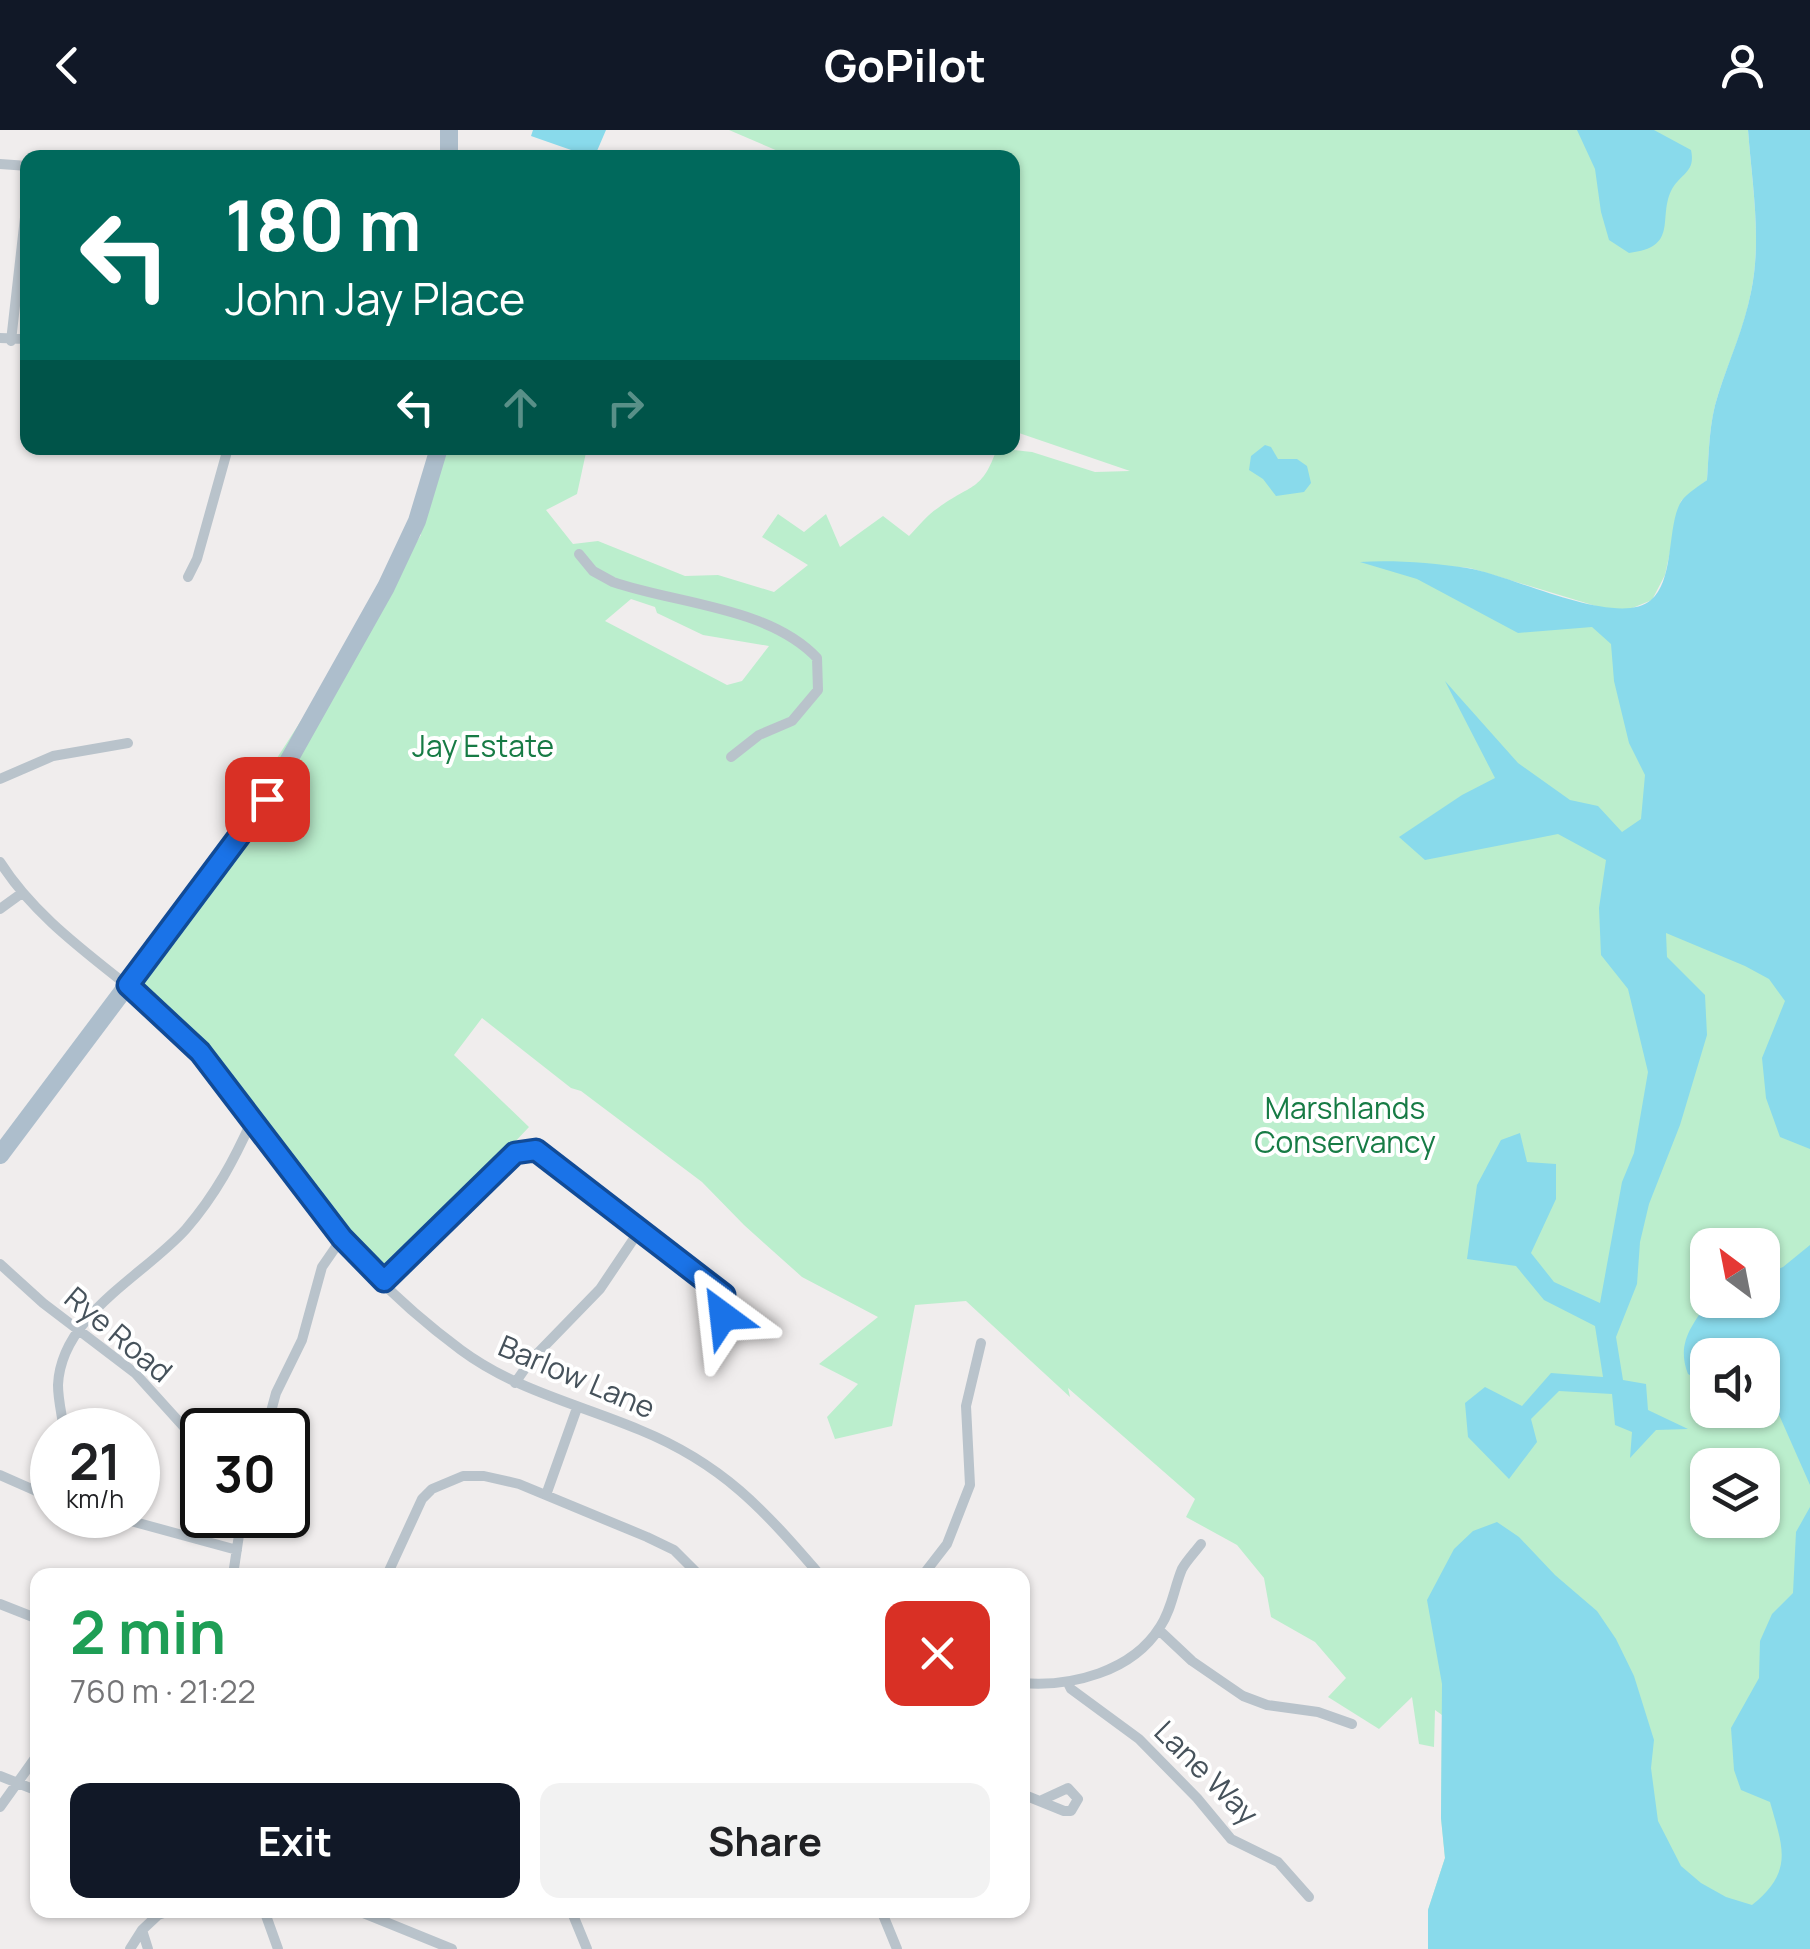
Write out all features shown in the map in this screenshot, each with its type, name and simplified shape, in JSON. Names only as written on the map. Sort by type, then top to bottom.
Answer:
[{"type":"main road","points":[[2,1150],[276,785],[386,587],[417,522],[436,455]]},
{"type":"street","points":[[6,340],[20,245]]},
{"type":"street","points":[[188,577],[198,560],[226,455]]},
{"type":"street","points":[[579,554],[593,570],[613,582],[764,623],[788,633],[817,658],[818,690],[792,721],[759,735],[731,757]]},
{"type":"street","points":[[0,779],[53,756],[128,743]]},
{"type":"street","name":"Barlow Lane","points":[[0,862],[22,893],[62,932],[128,985],[200,1052],[342,1238],[461,1350],[515,1384],[640,1430],[735,1482],[814,1568]]},
{"type":"street","points":[[0,908],[22,893]]},
{"type":"street","points":[[61,1408],[58,1383],[62,1362],[81,1329],[98,1306],[186,1228],[224,1180],[254,1118]]},
{"type":"street","points":[[384,1281],[490,1176],[515,1153],[526,1149],[536,1150],[724,1295]]},
{"type":"street","points":[[515,1384],[532,1360],[600,1289],[639,1231]]},
{"type":"street","points":[[272,1408],[302,1340],[322,1267],[342,1238]]},
{"type":"street","name":"Rye Road","points":[[0,1264],[43,1303],[134,1373],[180,1423]]},
{"type":"street","points":[[928,1568],[947,1544],[970,1484],[966,1406],[982,1343]]},
{"type":"street","points":[[546,1495],[577,1408]]},
{"type":"street","points":[[0,1475],[30,1488]]},
{"type":"street","points":[[390,1568],[411,1517],[432,1489],[463,1476],[520,1484],[674,1550],[692,1568]]},
{"type":"street","points":[[160,1529],[237,1550]]},
{"type":"street","points":[[234,1568],[239,1538]]},
{"type":"street","points":[[1030,1684],[1089,1678],[1124,1660],[1159,1630],[1183,1568],[1200,1544]]},
{"type":"street","points":[[0,1604],[30,1616]]},
{"type":"street","points":[[1159,1630],[1242,1696],[1267,1705],[1318,1712],[1352,1724]]},
{"type":"street","name":"Lane Way","points":[[1068,1683],[1139,1738],[1231,1838],[1278,1862],[1309,1897]]},
{"type":"street","points":[[0,1808],[30,1765]]},
{"type":"street","points":[[0,1776],[30,1789]]},
{"type":"street","points":[[1030,1796],[1042,1800]]},
{"type":"street","points":[[130,1949],[155,1918]]},
{"type":"street","points":[[267,1918],[278,1949]]},
{"type":"street","points":[[376,1918],[452,1949]]},
{"type":"street","points":[[574,1918],[587,1949]]},
{"type":"street","points":[[884,1918],[897,1949]]},
{"type":"street","points":[[142,1930],[148,1949]]},
{"type":"green space","name":"Marshlands Conservancy","points":[[729,130],[1748,130],[1756,232],[1751,292],[1715,406],[1707,480],[1681,501],[1665,575],[1652,600],[1625,611],[1599,607],[1470,568],[1419,564],[1810,696],[1810,1898],[1761,1910],[1428,1949],[1428,1910],[1445,1858],[1441,1818],[1442,1715],[1435,1710],[1434,1747],[1419,1744],[1412,1697],[1379,1729],[1328,1697],[1346,1678],[1315,1642],[1271,1617],[1264,1578],[1237,1545],[1186,1517],[1195,1499],[1068,1388],[1070,1397],[966,1301],[915,1305],[892,1426],[835,1439],[827,1417],[858,1384],[819,1364],[878,1317],[802,1277],[702,1182],[482,1018],[454,1055],[529,1127],[384,1281],[120,979],[144,964],[421,535],[417,521],[445,455],[585,455],[577,494],[546,510],[573,544],[598,541],[685,576],[718,575],[774,592],[808,565],[762,537],[778,514],[804,532],[826,514],[840,547],[883,516],[909,536],[934,511],[981,480],[994,455],[1032,452],[1095,472],[1130,471],[1020,433],[1020,150],[776,150]],"holes":[[[631,599],[655,607],[657,613],[703,635],[769,646],[742,681],[727,685],[605,621]]]},
{"type":"water","points":[[533,130],[606,130],[597,150],[571,150],[531,136]]},
{"type":"water","points":[[1577,130],[1654,130],[1691,150],[1691,164],[1671,191],[1664,230],[1655,245],[1629,253],[1609,240],[1595,169]]},
{"type":"water","points":[[1748,130],[1810,130],[1810,1149],[1780,1137],[1766,1098],[1762,1058],[1785,1001],[1769,979],[1666,933],[1667,957],[1705,995],[1707,1035],[1680,1125],[1649,1204],[1640,1242],[1637,1284],[1616,1337],[1623,1380],[1646,1384],[1648,1410],[1688,1429],[1656,1430],[1630,1458],[1632,1432],[1615,1425],[1612,1394],[1559,1391],[1531,1419],[1537,1442],[1509,1479],[1468,1437],[1465,1403],[1485,1387],[1522,1406],[1551,1373],[1603,1377],[1595,1326],[1544,1300],[1516,1266],[1467,1259],[1477,1185],[1501,1140],[1520,1133],[1527,1162],[1556,1164],[1556,1199],[1531,1253],[1554,1282],[1600,1303],[1622,1182],[1634,1153],[1648,1072],[1628,989],[1601,955],[1599,908],[1606,860],[1558,834],[1425,860],[1399,837],[1495,778],[1445,681],[1518,763],[1570,800],[1598,806],[1622,832],[1641,819],[1645,775],[1629,743],[1614,681],[1611,644],[1592,627],[1518,633],[1417,579],[1360,562],[1414,562],[1467,568],[1562,597],[1614,608],[1635,607],[1651,600],[1664,578],[1678,509],[1685,496],[1707,480],[1715,405],[1751,292],[1756,232]]},
{"type":"water","points":[[1265,445],[1271,447],[1278,459],[1297,459],[1307,466],[1311,483],[1304,492],[1276,496],[1263,479],[1249,470],[1251,456]]},
{"type":"water","points":[[1810,1245],[1810,1485],[1780,1417],[1780,1338],[1690,1338],[1690,1375],[1685,1363],[1685,1344],[1697,1318],[1780,1318],[1783,1267]]},
{"type":"water","points":[[1810,1507],[1810,1949],[1428,1949],[1428,1910],[1445,1858],[1441,1818],[1442,1684],[1427,1600],[1454,1549],[1473,1531],[1497,1522],[1519,1537],[1597,1611],[1634,1676],[1654,1740],[1651,1768],[1658,1821],[1681,1866],[1726,1897],[1752,1905],[1780,1870],[1781,1846],[1770,1802],[1741,1790],[1734,1770],[1731,1728],[1759,1678],[1760,1641],[1772,1614],[1793,1593],[1796,1532]]},
{"type":"route","points":[[267,799],[128,985],[200,1052],[342,1238],[384,1281],[515,1153],[536,1150],[724,1295],[723,1316]]},
{"type":"park label","name":"Jay Estate","points":[[483,745]]}]
